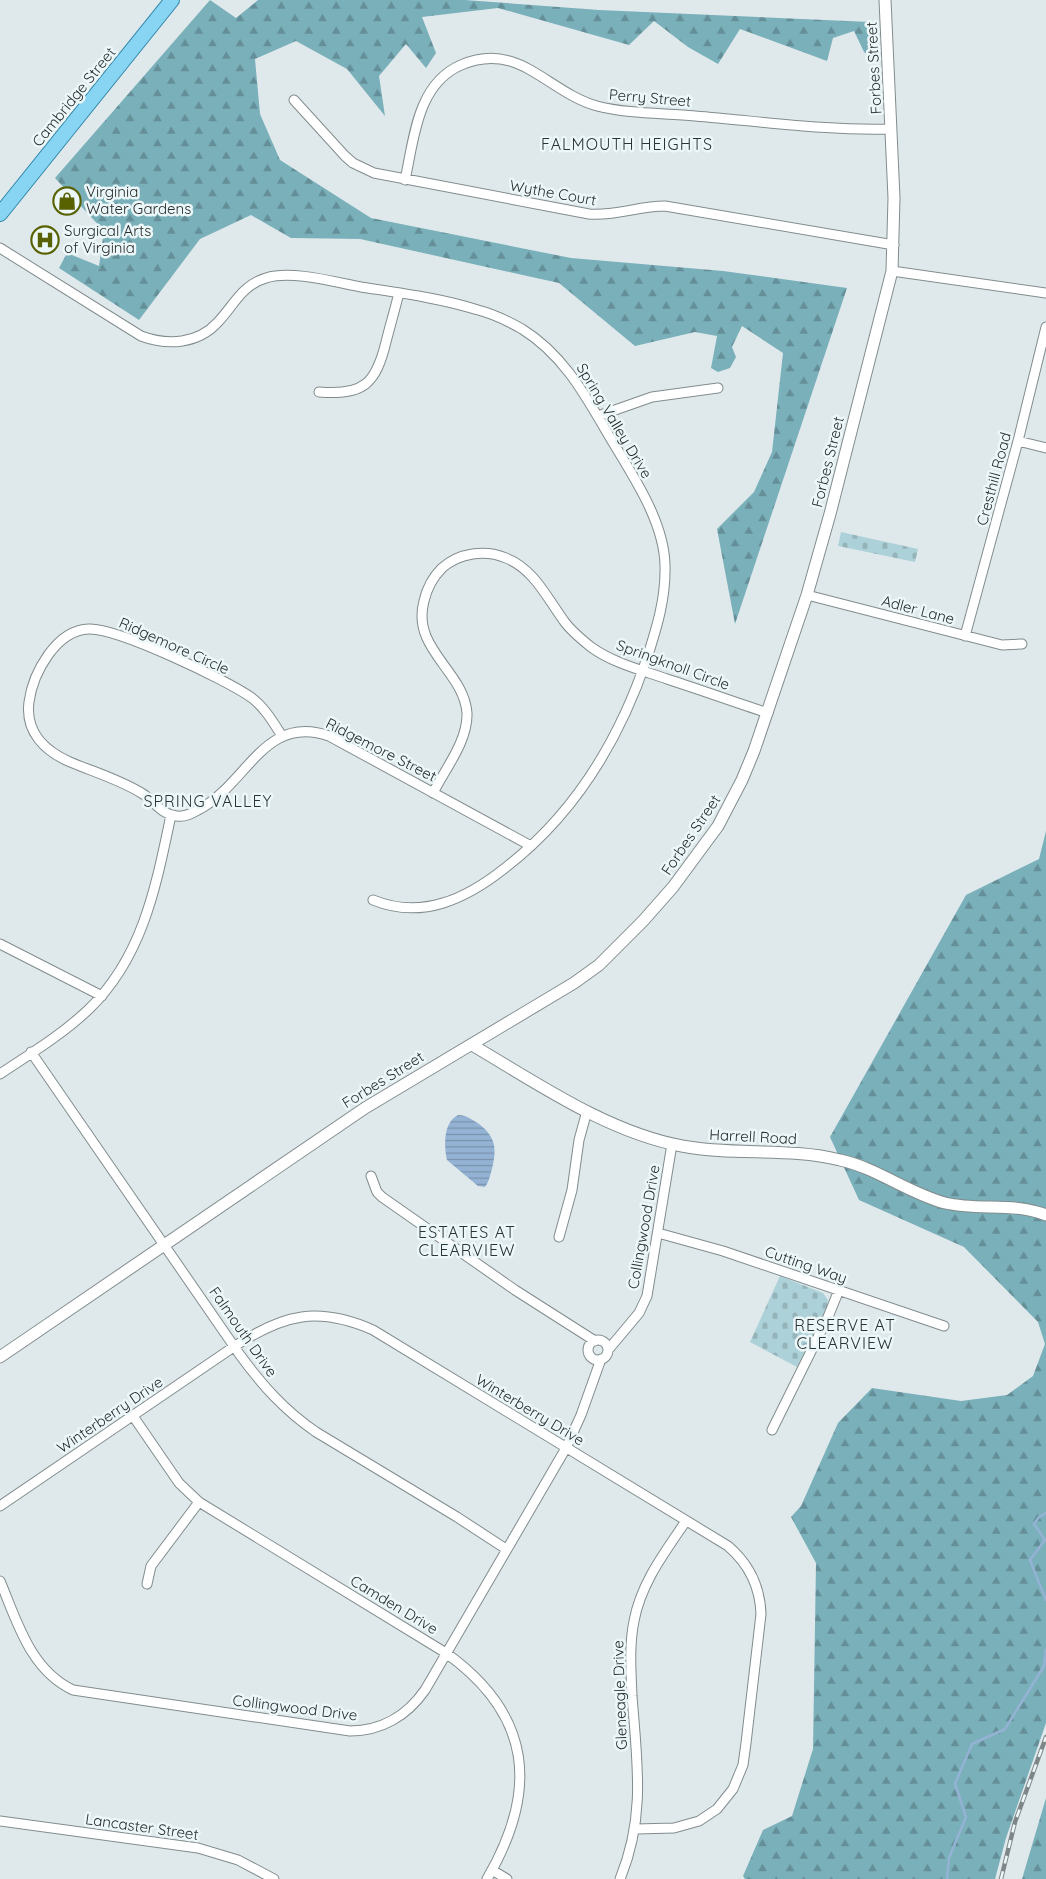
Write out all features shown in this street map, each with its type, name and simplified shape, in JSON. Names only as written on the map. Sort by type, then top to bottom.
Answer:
[{"type":"main road","name":"Cambridge Street","points":[[0,214],[172,0]]},
{"type":"street","name":"Forbes Street","points":[[0,1357],[365,1108],[574,983],[605,959],[643,921],[679,880],[718,826],[742,780],[768,713],[806,595],[830,514],[892,271],[894,245],[885,0]]},
{"type":"street","name":"Perry Street","points":[[405,180],[417,122],[422,108],[435,85],[443,77],[462,65],[490,59],[514,62],[525,66],[579,99],[610,109],[799,125],[891,129]]},
{"type":"street","name":"Wythe Court","points":[[294,100],[353,163],[374,173],[589,214],[614,215],[649,207],[665,206],[894,245]]},
{"type":"street","name":"Spring Valley Drive","points":[[0,248],[141,336],[162,342],[184,341],[207,332],[218,322],[239,294],[267,278],[288,276],[399,293],[475,308],[501,318],[525,331],[550,351],[566,368],[598,416],[654,518],[663,546],[664,595],[657,630],[643,671],[619,727],[594,772],[565,812],[531,846],[490,880],[475,890],[431,908],[404,909],[373,900]]},
{"type":"street","points":[[892,271],[1046,293]]},
{"type":"street","points":[[319,392],[354,391],[370,381],[380,366],[399,293]]},
{"type":"street","name":"Cresthill Road","points":[[965,636],[1018,441],[1046,327]]},
{"type":"street","points":[[598,416],[652,397],[718,388]]},
{"type":"street","points":[[1018,441],[1046,448]]},
{"type":"street","name":"Springknoll Circle","points":[[433,792],[460,742],[467,714],[462,697],[432,649],[422,626],[423,604],[428,588],[435,576],[453,561],[473,554],[486,553],[507,558],[516,563],[536,581],[565,622],[581,638],[604,655],[643,671],[768,713]]},
{"type":"street","name":"Adler Lane","points":[[806,595],[1002,645],[1022,644]]},
{"type":"street","name":"Ridgemore Circle","points":[[171,815],[133,788],[53,754],[45,747],[33,730],[28,712],[32,690],[45,662],[65,637],[80,630],[98,630],[153,650],[243,692],[262,707],[282,736]]},
{"type":"street","name":"Ridgemore Street","points":[[171,815],[189,815],[216,798],[261,750],[282,736],[302,730],[330,736],[531,846]]},
{"type":"street","points":[[0,1074],[75,1022],[102,996],[126,961],[144,924],[158,876],[171,815]]},
{"type":"street","points":[[0,944],[102,996]]},
{"type":"street","name":"Harrell Road","points":[[472,1045],[587,1111],[632,1133],[672,1144],[729,1152],[827,1157],[856,1165],[914,1192],[947,1203],[1027,1210],[1046,1215]]},
{"type":"street","name":"Falmouth Drive","points":[[31,1052],[234,1346],[271,1395],[298,1420],[482,1532],[506,1549]]},
{"type":"street","points":[[559,1237],[572,1190],[579,1140],[587,1111]]},
{"type":"street","name":"Collingwood Drive","points":[[0,1581],[32,1653],[56,1680],[84,1692],[361,1731],[384,1725],[412,1706],[425,1690],[566,1448],[581,1416],[595,1374],[597,1358],[606,1355],[599,1345],[619,1336],[645,1303],[672,1144]]},
{"type":"street","points":[[371,1176],[377,1192],[382,1197],[486,1270],[599,1345],[589,1353],[597,1358]]},
{"type":"street","name":"Cutting Way","points":[[658,1233],[690,1240],[944,1326]]},
{"type":"street","points":[[772,1430],[828,1317],[839,1290]]},
{"type":"street","name":"Winterberry Drive","points":[[0,1506],[234,1346],[266,1328],[299,1317],[326,1315],[352,1321],[389,1339],[686,1520],[735,1552],[750,1572],[759,1594],[760,1614],[744,1758],[733,1789],[722,1804],[708,1817],[681,1827],[636,1828]]},
{"type":"street","name":"Camden Drive","points":[[133,1416],[178,1483],[199,1502],[446,1653],[468,1669],[490,1692],[508,1720],[517,1747],[520,1775],[519,1794],[510,1829],[487,1879]]},
{"type":"street","points":[[147,1584],[151,1566],[199,1502]]},
{"type":"street","name":"Gleneagle Drive","points":[[620,1879],[636,1828],[638,1792],[630,1658],[634,1620],[640,1599],[653,1570],[686,1520]]},
{"type":"street","name":"Lancaster Street","points":[[0,1821],[198,1848],[220,1854],[259,1870],[274,1879]]},
{"type":"street","points":[[254,1879],[259,1870]]},
{"type":"street","points":[[492,1870],[508,1879]]},
{"type":"green space","points":[[210,0],[236,18],[258,0],[465,0],[599,10],[870,22],[874,59],[864,52],[854,31],[833,38],[827,61],[740,29],[718,64],[688,47],[654,21],[629,45],[498,8],[422,17],[436,53],[426,68],[406,44],[379,76],[385,116],[347,69],[296,41],[255,59],[260,114],[280,160],[371,218],[571,258],[723,271],[847,288],[735,624],[717,529],[754,492],[772,452],[783,353],[742,326],[732,347],[736,357],[730,368],[718,372],[711,368],[717,336],[695,332],[635,346],[559,283],[360,239],[291,238],[251,215],[200,239],[139,320],[59,268],[67,253],[99,266],[104,231],[55,178]]},
{"type":"green space","points":[[841,532],[918,549],[915,562],[838,546]]},
{"type":"green space","points":[[1046,831],[1046,1723],[1006,1838],[995,1879],[745,1879],[743,1876],[763,1830],[792,1816],[813,1749],[816,1563],[791,1517],[801,1506],[838,1423],[872,1388],[961,1401],[1007,1395],[1033,1376],[1045,1344],[1038,1322],[964,1247],[859,1200],[830,1137],[966,895],[1039,859]]},
{"type":"green space","points":[[780,1276],[823,1293],[828,1300],[827,1309],[797,1367],[750,1342]]},
{"type":"green space","points":[[1046,1798],[1046,1879],[1022,1879]]},
{"type":"shaded area","points":[[458,1115],[472,1119],[479,1124],[489,1134],[494,1144],[494,1162],[485,1187],[478,1186],[447,1160],[445,1141],[447,1129]]},
{"type":"waterway","points":[[1046,1513],[1039,1517],[1034,1524],[1045,1540],[1030,1560],[1046,1600]]},
{"type":"waterway","points":[[947,1879],[949,1858],[966,1817],[955,1784],[972,1744],[1005,1729],[1044,1666],[1046,1650]]},
{"type":"railway","points":[[1001,1879],[1015,1822],[1046,1737]]},
{"type":"place","name":"Virginia Water Gardens","points":[[67,201]]},
{"type":"place","name":"Surgical Arts of Virginia","points":[[45,240]]},
{"type":"district","name":"FALMOUTH HEIGHTS","points":[[627,144]]},
{"type":"district","name":"SPRING VALLEY","points":[[208,801]]},
{"type":"district","name":"ESTATES AT CLEARVIEW","points":[[467,1241]]},
{"type":"district","name":"RESERVE AT CLEARVIEW","points":[[845,1334]]}]
